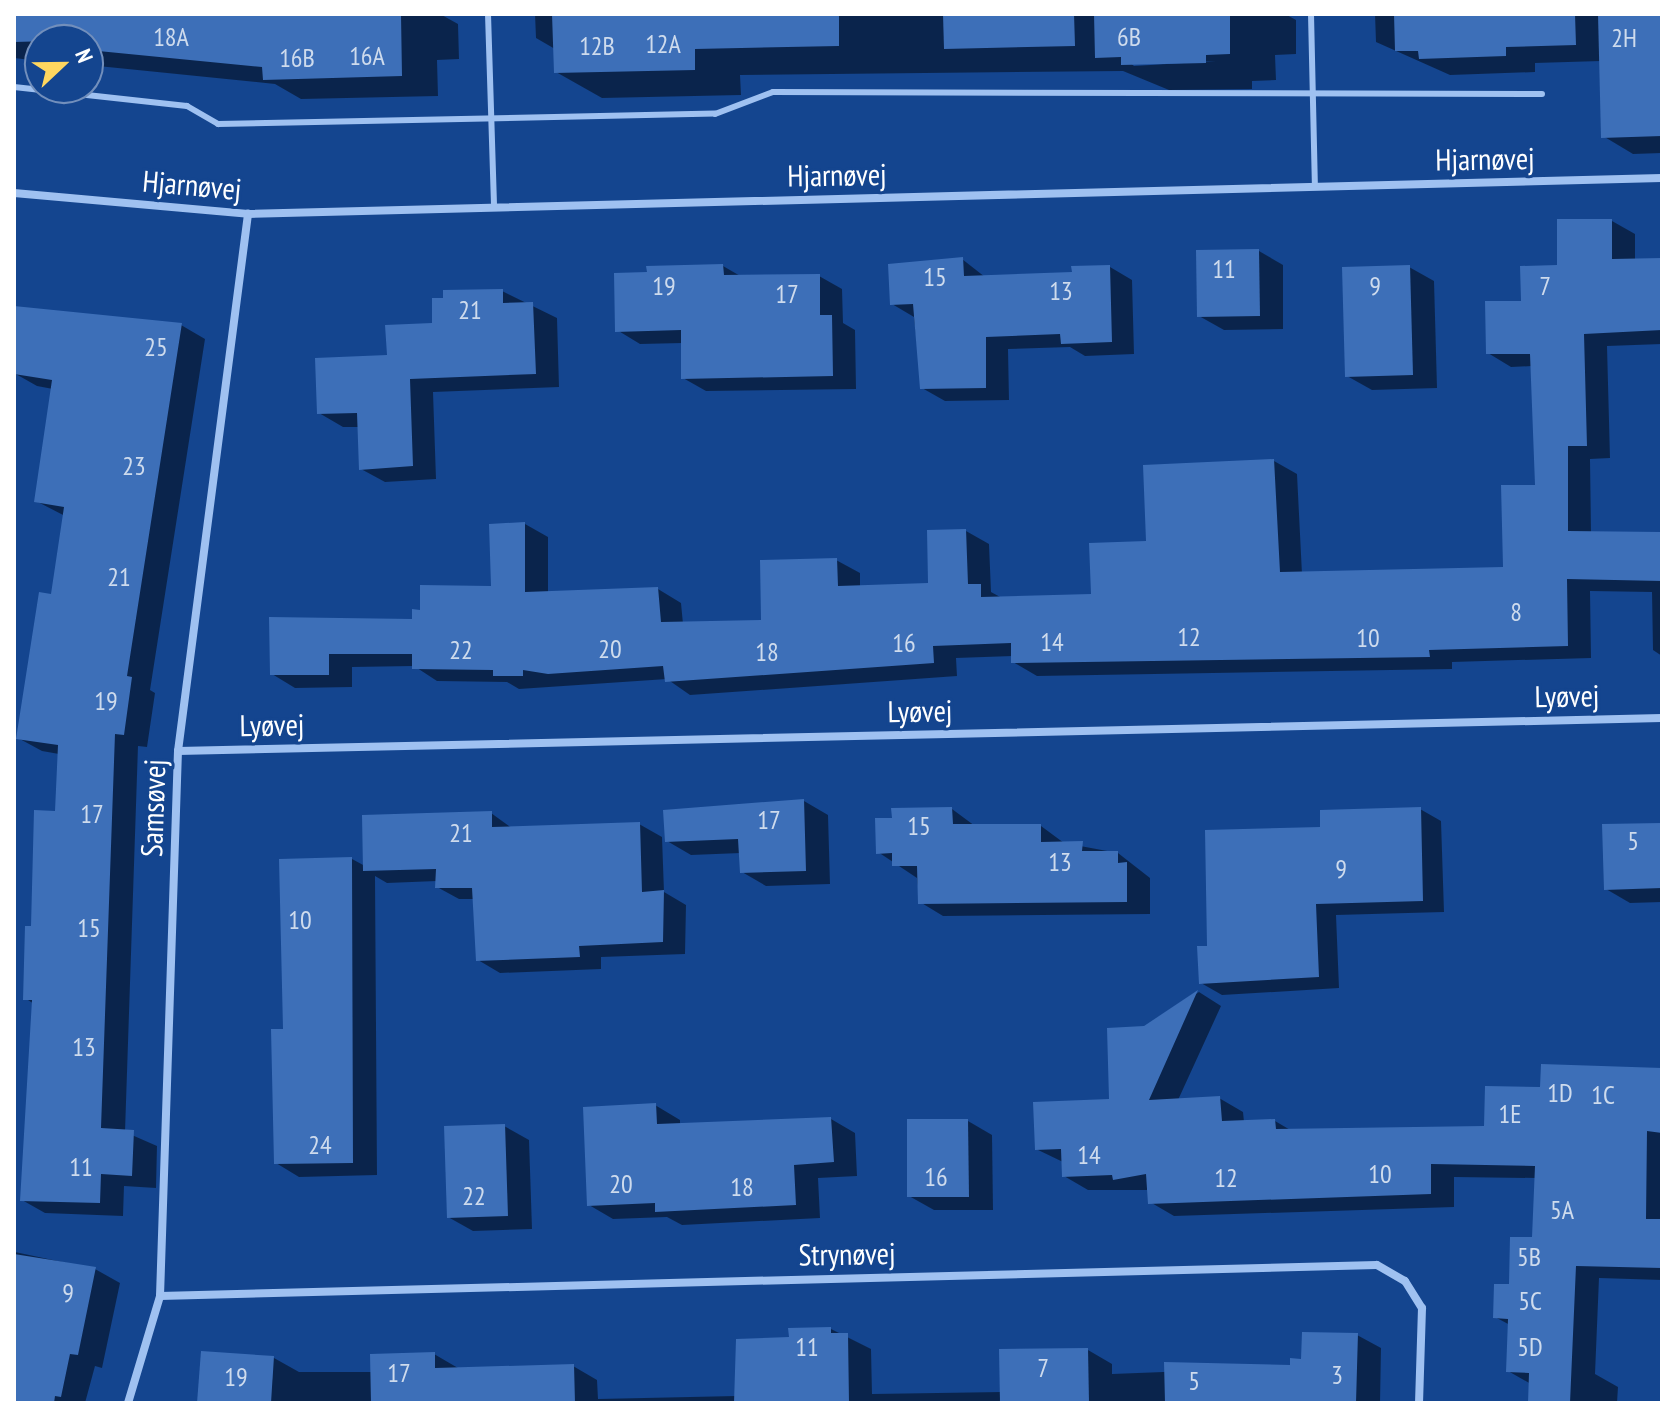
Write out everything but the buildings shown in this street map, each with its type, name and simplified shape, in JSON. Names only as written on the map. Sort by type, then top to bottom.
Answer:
[{"type":"street","name":"Hjarnøvej","points":[[14,193],[248,214],[1662,178]]},
{"type":"street","name":"Samsøvej","points":[[128,1403],[160,1296],[178,751],[248,214]]},
{"type":"street","name":"Lyøvej","points":[[178,751],[1662,718]]},
{"type":"street","name":"Strynøvej","points":[[160,1296],[1377,1265],[1405,1281],[1422,1308],[1419,1403]]},
{"type":"lane","points":[[488,14],[494,208]]},
{"type":"lane","points":[[1311,14],[1315,187]]},
{"type":"lane","points":[[14,87],[187,106],[218,124],[715,114],[773,92],[1542,94]]}]
